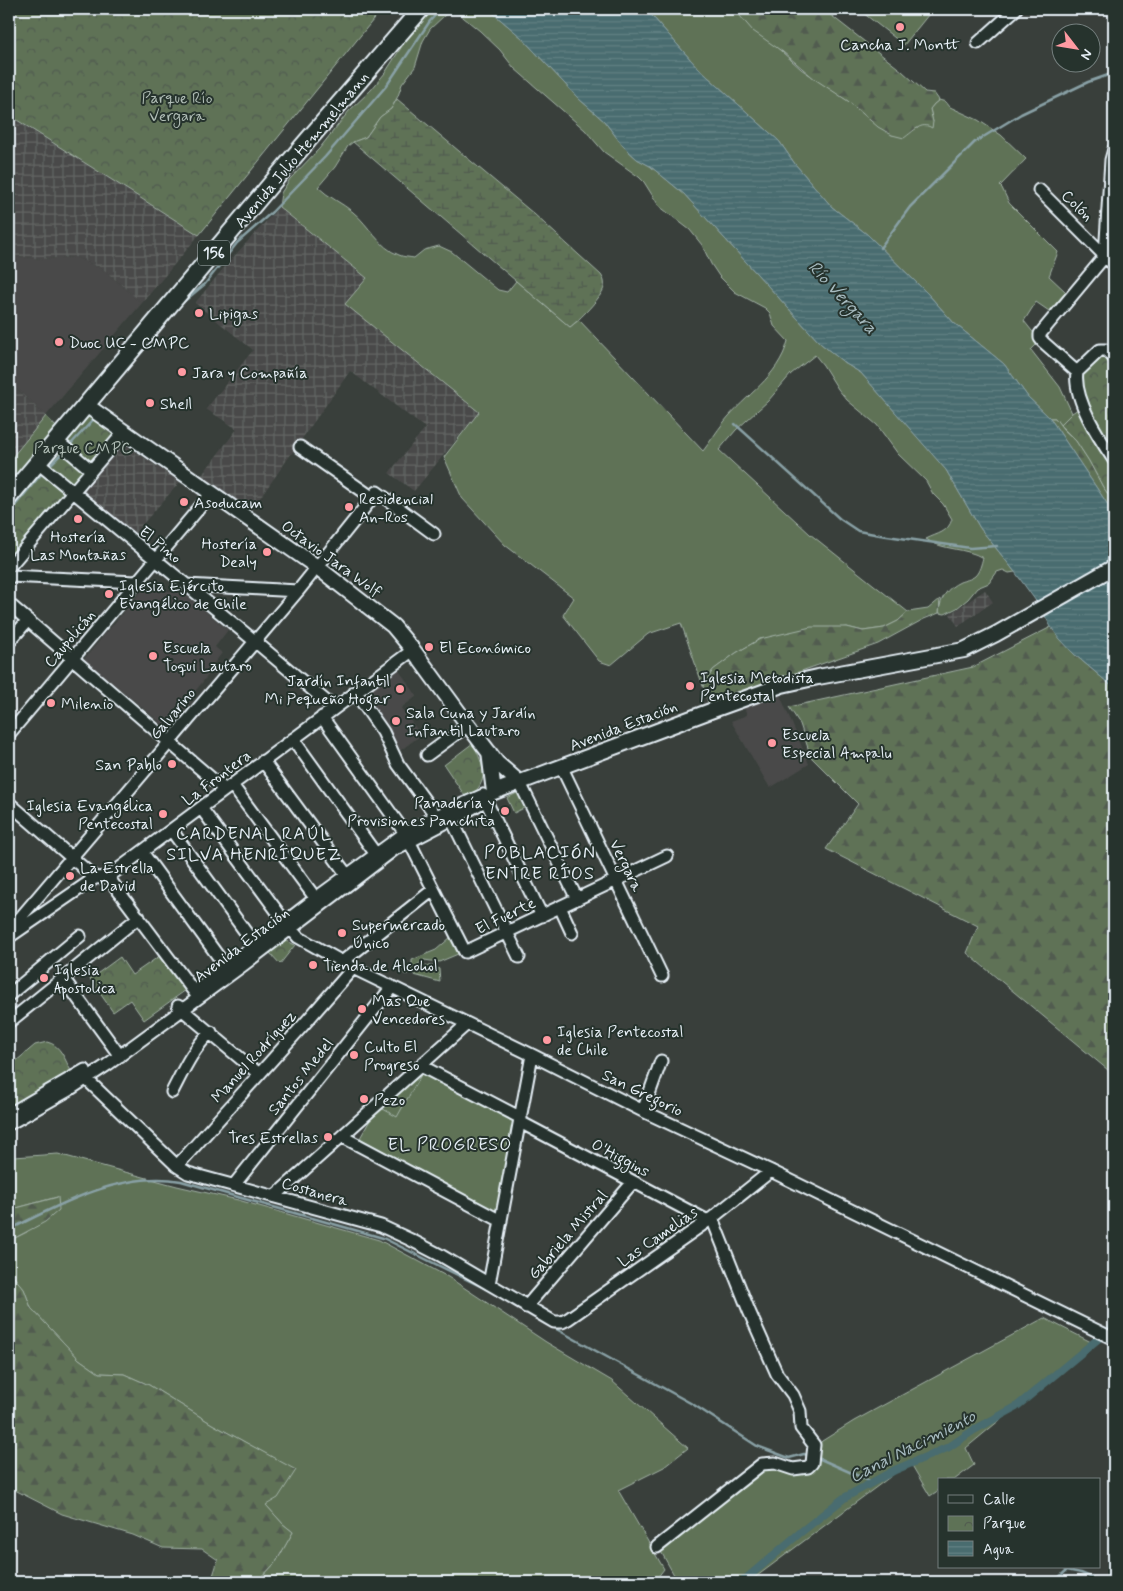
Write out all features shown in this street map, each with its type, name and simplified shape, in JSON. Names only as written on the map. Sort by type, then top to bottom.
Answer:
[{"type":"highway","name":"Avenida Julio Hemmelmann","points":[[9,497],[420,9]]},
{"type":"main road","name":"Octavio Jara Wolf","points":[[86,405],[317,567],[393,626],[489,752],[503,769],[520,783]]},
{"type":"main road","name":"Avenida Estación","points":[[488,796],[782,685],[952,653],[996,634],[1114,567]]},
{"type":"main road","points":[[488,796],[489,752]]},
{"type":"street","points":[[978,44],[1016,9]]},
{"type":"street","points":[[1077,372],[1040,338],[1040,334],[1105,256],[1111,160],[1114,150]]},
{"type":"street","name":"Colón","points":[[1040,190],[1114,264]]},
{"type":"street","points":[[1114,358],[1106,350],[1100,350],[1077,372],[1076,381],[1083,408],[1114,460]]},
{"type":"street","points":[[9,567],[124,432]]},
{"type":"street","points":[[56,440],[91,470]]},
{"type":"street","points":[[300,447],[434,534]]},
{"type":"street","name":"El Pino","points":[[38,463],[334,708]]},
{"type":"street","name":"Caupolicán","points":[[9,734],[211,494]]},
{"type":"street","name":"Galvarino","points":[[9,931],[298,591],[375,495]]},
{"type":"street","points":[[9,576],[136,582]]},
{"type":"street","points":[[186,585],[298,591]]},
{"type":"street","points":[[9,604],[169,742],[229,788],[318,902]]},
{"type":"street","points":[[9,642],[28,620]]},
{"type":"street","name":"La Frontera","points":[[108,877],[413,650]]},
{"type":"street","points":[[355,692],[383,732],[398,764],[445,815],[519,957]]},
{"type":"street","points":[[322,717],[407,837],[433,890],[342,962]]},
{"type":"street","points":[[427,755],[468,725]]},
{"type":"street","points":[[292,739],[375,853]]},
{"type":"street","points":[[263,761],[347,875]]},
{"type":"street","name":"Vergara","points":[[562,768],[662,976]]},
{"type":"street","points":[[520,783],[577,899]]},
{"type":"street","points":[[488,796],[542,916]]},
{"type":"street","name":"Avenida Estación","points":[[318,902],[347,875],[375,853],[445,815],[488,796]]},
{"type":"street","points":[[9,803],[95,878]]},
{"type":"street","name":"San Gregorio","points":[[201,808],[287,926],[298,937],[353,968],[642,1111],[1114,1339]]},
{"type":"street","points":[[172,831],[255,945]]},
{"type":"street","name":"Avenida Estación","points":[[9,1124],[118,1053],[318,902],[395,849],[407,837]]},
{"type":"street","points":[[142,852],[226,967]]},
{"type":"street","name":"El Fuerte","points":[[433,890],[465,952],[667,856]]},
{"type":"street","points":[[9,937],[95,878],[108,877],[196,995]]},
{"type":"street","points":[[560,907],[572,933]]},
{"type":"street","points":[[9,1022],[139,917]]},
{"type":"street","name":"Avenida Estación","points":[[196,995],[226,967],[255,945],[287,926]]},
{"type":"street","points":[[9,995],[80,936]]},
{"type":"street","name":"Manuel Rodríguez","points":[[177,1166],[353,968]]},
{"type":"street","points":[[63,978],[118,1053]]},
{"type":"street","name":"Santos Medel","points":[[234,1185],[392,987]]},
{"type":"street","points":[[180,1007],[259,1074]]},
{"type":"street","points":[[275,1196],[467,1024]]},
{"type":"street","points":[[172,1092],[193,1054],[204,1038],[211,1032]]},
{"type":"street","points":[[489,1284],[532,1055]]},
{"type":"street","points":[[642,1111],[661,1061]]},
{"type":"street","name":"O'Higgins","points":[[421,1066],[633,1182],[709,1219]]},
{"type":"street","name":"Avenida Estación","points":[[9,1114],[83,1077]]},
{"type":"street","name":"Costanera","points":[[83,1077],[177,1166],[188,1172],[381,1226],[411,1240],[549,1320],[558,1323]]},
{"type":"street","points":[[343,1137],[501,1221]]},
{"type":"street","name":"Las Camelias","points":[[558,1323],[568,1319],[709,1219],[771,1172]]},
{"type":"street","name":"Gabriela Mistral","points":[[526,1306],[633,1182]]},
{"type":"street","points":[[657,1546],[762,1464],[775,1463],[792,1469],[808,1467],[812,1462],[814,1444],[801,1428],[800,1411],[792,1395],[777,1374],[709,1219]]},
{"type":"shaded area","points":[[9,115],[199,235],[142,303],[103,269],[75,257],[41,259],[9,255]]},
{"type":"shaded area","points":[[279,207],[367,278],[346,304],[479,412],[414,491],[389,473],[425,428],[350,371],[248,515],[198,480],[237,429],[206,409],[253,350],[195,303],[227,264]]},
{"type":"shaded area","name":"Duoc UC - CMPC","points":[[9,255],[41,259],[75,257],[103,269],[142,303],[46,416],[9,382]]},
{"type":"shaded area","points":[[9,382],[46,416],[9,461]]},
{"type":"shaded area","points":[[121,442],[180,482],[133,535],[81,491]]},
{"type":"shaded area","name":"Escuela Toqui Lautaro","points":[[143,589],[182,592],[228,630],[215,647],[222,653],[211,667],[213,669],[193,694],[196,696],[168,729],[84,659]]},
{"type":"shaded area","points":[[985,590],[993,602],[958,626],[950,614]]},
{"type":"shaded area","name":"Sala Cuna y Jardín Infantil Lautaro","points":[[398,669],[417,696],[401,708],[421,735],[401,750],[362,696]]},
{"type":"shaded area","name":"Escuela Especial Ampalu","points":[[780,695],[809,764],[770,788],[731,721],[747,715],[744,707]]},
{"type":"green space","name":"Parque Río Vergara","points":[[9,9],[382,9],[199,235],[9,115]]},
{"type":"green space","points":[[431,9],[488,9],[521,37],[578,98],[604,121],[624,147],[684,194],[820,343],[846,364],[861,373],[946,470],[980,528],[1015,572],[1009,573],[1003,570],[997,572],[989,583],[977,588],[957,608],[945,614],[939,613],[941,603],[948,590],[955,584],[975,576],[983,558],[969,552],[933,543],[926,539],[942,532],[950,524],[952,519],[943,504],[933,494],[926,481],[898,454],[877,425],[847,400],[815,355],[791,374],[768,401],[736,430],[719,450],[810,534],[908,612],[898,621],[884,628],[863,631],[847,627],[760,639],[736,653],[713,670],[703,686],[681,623],[648,634],[611,665],[599,661],[563,615],[574,598],[505,545],[462,498],[444,457],[479,412],[345,304],[367,278],[279,207],[281,193],[290,179],[319,149],[349,111],[371,90],[385,73],[409,35]],"holes":[[[451,12],[458,13],[500,50],[514,68],[585,130],[604,152],[639,177],[659,206],[690,230],[702,245],[719,276],[735,292],[765,308],[770,313],[774,326],[788,341],[783,354],[769,376],[732,412],[703,451],[579,320],[570,327],[516,281],[507,292],[498,290],[452,252],[439,246],[424,250],[414,258],[392,252],[380,242],[353,212],[318,187],[335,167],[348,146],[366,137],[380,117],[391,109],[402,84],[415,67],[423,41],[430,29],[445,15]]]},
{"type":"green space","points":[[646,9],[734,9],[801,69],[848,101],[892,135],[933,122],[930,109],[939,100],[978,120],[1001,135],[1026,159],[1000,186],[1009,203],[1058,252],[1049,276],[1066,292],[1049,311],[1036,302],[1024,321],[1040,341],[1031,350],[1060,387],[1072,413],[1060,425],[1055,418],[1050,418],[1028,397],[1004,364],[954,323],[927,293],[868,235],[832,207],[795,164],[779,141],[698,68]]},
{"type":"green space","points":[[734,9],[823,9],[902,71],[925,92],[934,93],[939,100],[930,109],[933,122],[932,128],[921,126],[904,138],[892,135],[878,127],[848,101],[816,80],[783,52],[753,31]]},
{"type":"green space","name":"Cancha J. Montt","points":[[858,9],[933,9],[904,45]]},
{"type":"green space","points":[[397,99],[534,214],[601,275],[604,282],[603,291],[590,308],[570,327],[353,142],[366,137],[380,117],[391,109]]},
{"type":"green space","points":[[1103,352],[1114,356],[1114,502],[1076,441],[1060,425],[1072,413],[1087,403],[1081,371]]},
{"type":"green space","name":"Parque CMPC","points":[[89,412],[117,434],[9,559],[9,508]]},
{"type":"green space","points":[[46,416],[57,428],[9,488],[9,461]]},
{"type":"green space","points":[[1050,418],[1055,418],[1063,429],[1076,441],[1114,502],[1114,514]]},
{"type":"green space","points":[[940,599],[939,613],[878,644],[719,700],[708,702],[703,686],[713,670],[736,653],[760,639],[811,627],[847,627],[863,631],[884,628],[898,621],[908,612],[928,609]]},
{"type":"green space","points":[[1051,627],[1074,654],[1114,688],[1114,1075],[967,953],[978,926],[826,849],[858,804],[811,757],[800,724],[789,707],[973,667]]},
{"type":"green space","points":[[473,743],[480,759],[483,773],[480,786],[467,799],[444,765]]},
{"type":"green space","points":[[521,791],[528,806],[514,813],[507,798]]},
{"type":"green space","points":[[451,937],[458,954],[439,962],[424,960],[408,974],[404,974],[404,969],[412,965],[412,960],[436,950]]},
{"type":"green space","points":[[283,939],[295,945],[280,964],[270,953]]},
{"type":"green space","points":[[161,955],[186,990],[144,1020],[130,1000],[113,1012],[90,979],[120,957],[132,975]]},
{"type":"green space","points":[[434,966],[439,969],[440,982],[414,975],[421,968]]},
{"type":"green space","points":[[47,1042],[56,1046],[71,1071],[66,1078],[9,1111],[9,1067],[35,1045]]},
{"type":"green space","points":[[423,1071],[514,1120],[496,1214],[360,1138],[378,1106],[397,1116]]},
{"type":"green space","points":[[423,1071],[397,1117],[378,1106]]},
{"type":"green space","points":[[58,1154],[177,1186],[238,1200],[379,1240],[448,1277],[546,1342],[612,1381],[688,1448],[664,1467],[618,1490],[664,1569],[654,1582],[257,1582],[276,1562],[293,1532],[266,1505],[295,1470],[212,1424],[149,1385],[124,1374],[99,1373],[79,1359],[31,1308],[24,1289],[13,1276],[9,1258],[9,1241],[27,1232],[57,1197],[9,1210],[9,1165],[14,1157]]},
{"type":"green space","points":[[58,1197],[59,1210],[45,1222],[9,1241],[9,1210]]},
{"type":"green space","points":[[9,1258],[13,1276],[24,1289],[31,1308],[79,1359],[99,1373],[124,1374],[149,1385],[212,1424],[296,1470],[278,1498],[266,1505],[293,1532],[276,1562],[257,1582],[211,1582],[218,1560],[202,1549],[163,1548],[133,1535],[62,1514],[9,1487]]},
{"type":"green space","points":[[1044,1318],[1093,1343],[966,1448],[974,1465],[957,1478],[938,1478],[938,1491],[930,1496],[910,1462],[749,1582],[678,1582],[659,1548],[768,1468],[775,1467],[796,1472],[822,1441],[854,1421]]},
{"type":"water","name":"Río Vergara","points":[[488,9],[646,9],[698,68],[779,141],[795,164],[832,207],[868,235],[927,293],[954,323],[1004,364],[1028,397],[1050,418],[1114,514],[1114,688],[1074,654],[1060,639],[1041,608],[980,528],[946,470],[861,373],[846,364],[820,343],[684,194],[624,147],[604,121],[578,98],[521,37]]},
{"type":"waterway","points":[[182,303],[205,284],[237,243],[272,212],[325,157],[387,85],[430,21],[441,9]]},
{"type":"waterway","points":[[880,248],[910,207],[975,142],[1021,114],[1088,82],[1114,73]]},
{"type":"waterway","points":[[70,445],[92,421]]},
{"type":"waterway","points":[[735,424],[840,519],[858,531],[970,548],[997,546]]},
{"type":"waterway","points":[[49,466],[63,452]]},
{"type":"waterway","points":[[9,513],[43,472]]},
{"type":"waterway","points":[[9,1230],[70,1200],[115,1185],[137,1180],[181,1181],[383,1238],[490,1291]]},
{"type":"waterway","points":[[549,1325],[694,1405],[757,1446],[789,1458],[807,1455]]},
{"type":"waterway","name":"Canal Nacimiento","points":[[1110,1330],[1114,1326]]},
{"type":"waterway","name":"Canal Nacimiento","points":[[742,1582],[844,1498],[895,1470],[949,1447],[974,1430],[1016,1407],[1098,1339]]},
{"type":"waterway","points":[[818,1458],[872,1482]]},
{"type":"waterway","points":[[1054,1582],[1067,1570],[1081,1573],[1102,1582]]},
{"type":"place","name":"Cancha J. Montt","points":[[900,27]]},
{"type":"place","name":"Lipigas","points":[[199,313]]},
{"type":"place","name":"Duoc UC - CMPC","points":[[59,342]]},
{"type":"place","name":"Jara y Compañía","points":[[182,372]]},
{"type":"place","name":"Shell","points":[[150,403]]},
{"type":"place","name":"Asoducam","points":[[184,502]]},
{"type":"place","name":"Residencial An-Ros","points":[[349,507]]},
{"type":"place","name":"Hostería Las Montañas","points":[[78,519]]},
{"type":"place","name":"Hostería Dealy","points":[[267,552]]},
{"type":"place","name":"Iglesia Ejército Evangélico de Chile","points":[[109,594]]},
{"type":"place","name":"El Económico","points":[[429,647]]},
{"type":"place","name":"Escuela Toqui Lautaro","points":[[153,656]]},
{"type":"place","name":"Iglesia Metodista Pentecostal","points":[[690,686]]},
{"type":"place","name":"Jardín Infantil Mi Pequeño Hogar","points":[[400,689]]},
{"type":"place","name":"Milenio","points":[[51,703]]},
{"type":"place","name":"Sala Cuna y Jardín Infantil Lautaro","points":[[396,721]]},
{"type":"place","name":"Escuela Especial Ampalu","points":[[772,743]]},
{"type":"place","name":"San Pablo","points":[[172,764]]},
{"type":"place","name":"Panadería y Provisiones Panchita","points":[[505,811]]},
{"type":"place","name":"Iglesia Evangélica Pentecostal","points":[[163,814]]},
{"type":"place","name":"La Estrella de David","points":[[70,876]]},
{"type":"place","name":"Supermercado Único","points":[[342,933]]},
{"type":"place","name":"Tienda de Alcohol","points":[[313,965]]},
{"type":"place","name":"Iglesia Apostolica","points":[[44,978]]},
{"type":"place","name":"Mas Que Vencedores","points":[[362,1009]]},
{"type":"place","name":"Iglesia Pentecostal de Chile","points":[[547,1040]]},
{"type":"place","name":"Culto El Progreso","points":[[354,1055]]},
{"type":"place","name":"Pezo","points":[[364,1099]]},
{"type":"place","name":"Tres Estrellas","points":[[328,1137]]},
{"type":"district","name":"CARDENAL RAÚL SILVA HENRÍQUEZ","points":[[254,843]]},
{"type":"district","name":"POBLACIÓN ENTRE RÍOS","points":[[540,862]]},
{"type":"district","name":"EL PROGRESO","points":[[450,1144]]}]
